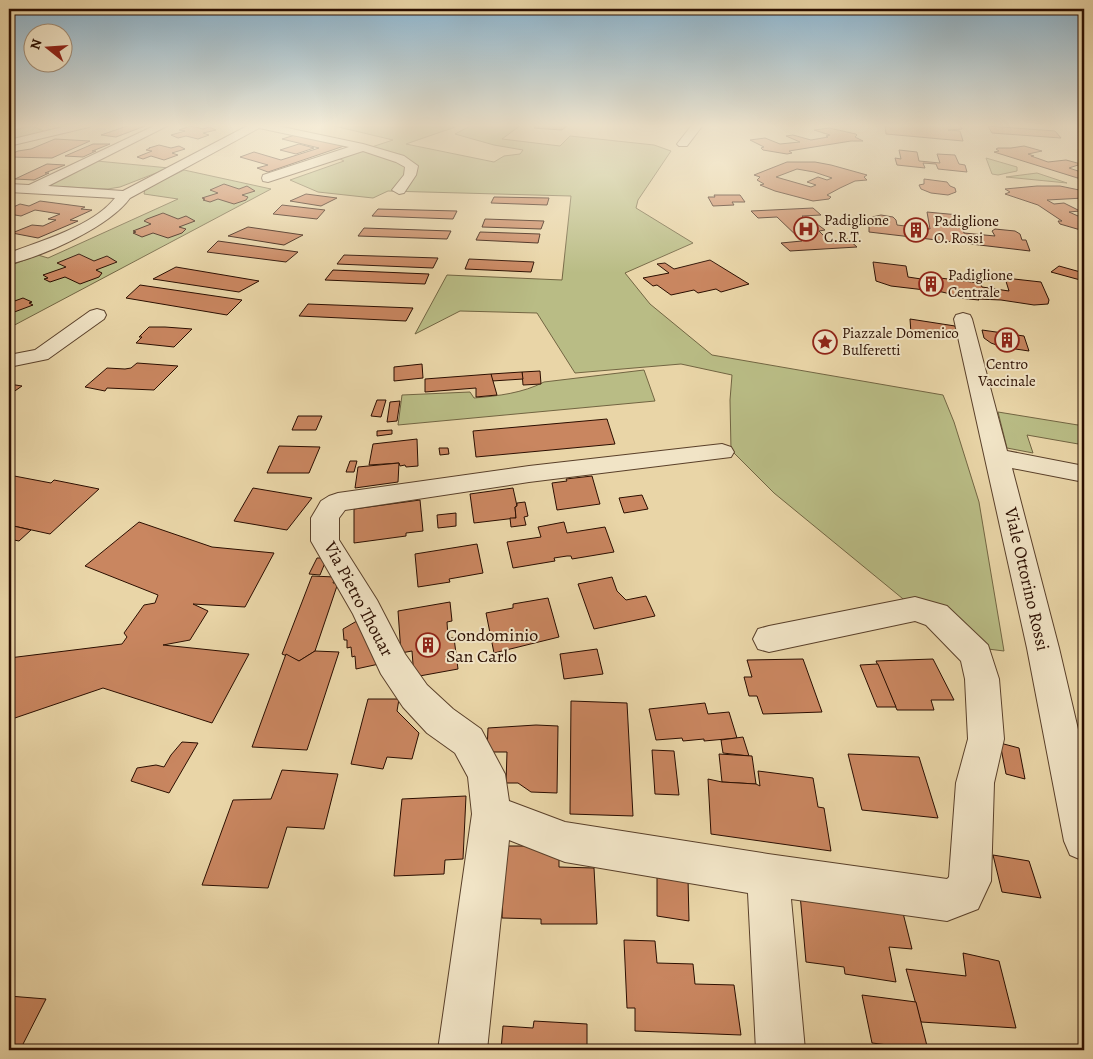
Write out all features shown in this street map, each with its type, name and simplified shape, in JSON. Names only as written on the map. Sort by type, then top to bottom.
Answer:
[{"type":"street","points":[[32,189],[62,174]]},
{"type":"street","points":[[9,188],[125,195],[164,174]]},
{"type":"street","points":[[268,178],[279,174]]},
{"type":"street","points":[[399,190],[410,174]]},
{"type":"street","points":[[9,260],[94,222],[121,204],[125,195]]},
{"type":"street","points":[[9,361],[41,355],[64,341],[97,315]]},
{"type":"street","name":"Viale Ottorino Rossi","points":[[963,319],[1043,648],[1084,841]]},
{"type":"street","name":"Via Pietro Thouar","points":[[462,1050],[492,814],[486,774],[468,741],[440,720],[415,696],[393,664],[366,609],[325,540],[326,518],[330,508],[338,502],[459,483],[625,461],[722,452]]},
{"type":"street","points":[[997,458],[1084,474]]},
{"type":"street","points":[[492,814],[565,842],[768,875],[947,900],[963,894],[970,881],[976,783],[986,739],[982,679],[976,655],[936,615],[915,609],[769,639]]},
{"type":"street","points":[[768,875],[780,1050]]},
{"type":"green space","points":[[70,174],[152,174],[120,187],[108,189],[46,186]]},
{"type":"green space","points":[[175,174],[204,174],[271,189],[9,328],[9,266],[38,255],[48,258],[178,199],[144,194],[145,189]]},
{"type":"green space","points":[[306,174],[655,174],[638,200],[636,208],[693,243],[625,273],[650,304],[712,355],[943,395],[954,422],[979,502],[1004,651],[980,648],[908,603],[774,493],[731,450],[730,400],[732,375],[681,364],[575,373],[537,313],[460,311],[415,334],[447,275],[562,280],[571,196],[388,191],[373,198],[318,192],[290,180]]},
{"type":"green space","points":[[1041,174],[1067,183],[1006,177]]},
{"type":"green space","points":[[644,370],[655,401],[398,425],[402,395],[470,392],[474,398],[519,391],[544,382]]},
{"type":"green space","points":[[998,412],[1084,426],[1084,445],[1027,435],[1033,453],[1007,448]]},
{"type":"building","points":[[25,174],[46,174],[34,180],[15,179]]},
{"type":"building","points":[[783,174],[776,177],[811,187],[816,185],[807,182],[818,177],[827,180],[832,178],[821,174],[865,174],[867,175],[864,177],[867,180],[855,181],[840,188],[827,195],[831,197],[829,199],[813,201],[760,185],[764,184],[757,180],[760,177],[754,175]]},
{"type":"building","points":[[1066,174],[1084,174],[1084,180]]},
{"type":"building","points":[[924,179],[947,182],[955,188],[956,192],[948,195],[931,193],[921,189],[919,185],[924,184]]},
{"type":"building","points":[[224,184],[239,189],[247,186],[255,191],[242,195],[248,197],[246,200],[234,204],[218,199],[210,202],[203,200],[205,199],[202,198],[218,193],[210,190]]},
{"type":"building","points":[[1060,186],[1084,191],[1084,198],[1047,200],[1054,204],[1064,203],[1080,211],[1069,212],[1078,216],[1084,215],[1084,231],[1060,224],[1058,221],[1062,221],[1038,205],[1005,194],[1010,192],[1005,189]]},
{"type":"building","points":[[306,194],[337,198],[321,206],[290,201]]},
{"type":"building","points":[[714,195],[740,195],[745,202],[732,202],[734,205],[713,206],[708,197],[715,197]]},
{"type":"building","points":[[494,197],[549,198],[547,205],[491,203]]},
{"type":"building","points":[[40,201],[85,207],[81,209],[92,210],[70,220],[78,221],[38,238],[12,233],[32,225],[43,226],[56,220],[48,219],[60,214],[35,210],[21,216],[9,214],[9,209],[20,204],[29,206]]},
{"type":"building","points":[[282,205],[325,210],[317,219],[273,214]]},
{"type":"building","name":"Padiglione C.R.T.","points":[[813,208],[821,215],[802,216],[811,224],[817,224],[825,230],[819,231],[828,240],[848,239],[857,247],[790,251],[781,243],[802,241],[777,217],[758,218],[751,211]]},
{"type":"building","points":[[378,209],[457,211],[453,219],[372,216]]},
{"type":"building","name":"Padiglione O. Rossi","points":[[927,212],[959,215],[964,233],[995,236],[992,231],[995,229],[1015,231],[1020,234],[1022,240],[1026,240],[1030,251],[869,232],[869,222],[872,222],[872,217],[881,215],[893,217],[897,225],[930,229]]},
{"type":"building","points":[[163,213],[178,219],[186,216],[195,221],[179,227],[186,229],[182,233],[168,238],[153,233],[142,237],[133,233],[136,232],[133,231],[151,224],[144,221],[147,219]]},
{"type":"building","points":[[485,219],[544,221],[541,229],[482,227]]},
{"type":"building","points":[[248,227],[303,235],[284,245],[228,236]]},
{"type":"building","points":[[364,228],[451,231],[447,239],[358,236]]},
{"type":"building","points":[[480,232],[540,234],[538,243],[476,240]]},
{"type":"building","points":[[218,241],[298,252],[286,262],[207,252]]},
{"type":"building","points":[[79,254],[94,261],[107,256],[117,262],[96,270],[102,273],[99,277],[80,284],[65,277],[50,282],[44,279],[48,278],[43,275],[66,267],[57,263]]},
{"type":"building","points":[[344,255],[438,258],[433,268],[337,264]]},
{"type":"building","points":[[469,259],[534,262],[531,272],[465,269]]},
{"type":"building","points":[[710,260],[749,284],[721,292],[716,289],[698,293],[694,290],[671,295],[657,285],[653,286],[643,278],[669,273],[657,264],[665,263],[674,269]]},
{"type":"building","name":"Padiglione Centrale","points":[[873,262],[906,266],[908,277],[941,282],[940,278],[980,283],[982,287],[1009,291],[1005,278],[1041,282],[1049,300],[1048,304],[1034,305],[1001,300],[959,298],[959,296],[942,292],[891,286],[876,281]]},
{"type":"building","points":[[1059,266],[1084,273],[1084,281],[1051,272]]},
{"type":"building","points":[[176,267],[259,281],[239,292],[153,279]]},
{"type":"building","points":[[333,270],[429,274],[425,284],[325,280]]},
{"type":"building","points":[[140,285],[242,300],[227,315],[126,298]]},
{"type":"building","points":[[23,298],[32,302],[29,303],[33,305],[9,314],[9,303]]},
{"type":"building","points":[[308,304],[413,308],[406,321],[299,316]]},
{"type":"building","points":[[910,319],[955,326],[957,334],[953,334],[951,338],[942,338],[911,333]]},
{"type":"building","points":[[149,327],[192,329],[174,347],[136,343]]},
{"type":"building","name":"Centro Vaccinale","points":[[982,330],[1024,336],[1029,351],[1002,347],[991,343],[984,338]]},
{"type":"building","points":[[137,363],[178,366],[154,390],[107,388],[105,391],[85,387],[107,368],[131,368]]},
{"type":"building","points":[[422,364],[423,378],[394,381],[394,367]]},
{"type":"building","points":[[540,371],[541,384],[523,385],[522,372]]},
{"type":"building","points":[[522,372],[523,379],[492,381],[491,374]]},
{"type":"building","points":[[491,374],[497,395],[476,397],[476,388],[425,392],[425,379]]},
{"type":"building","points":[[9,384],[22,386],[9,395]]},
{"type":"building","points":[[377,400],[386,400],[381,417],[371,416]]},
{"type":"building","points":[[400,401],[397,421],[387,422],[390,402]]},
{"type":"building","points":[[298,416],[322,416],[316,430],[292,430]]},
{"type":"building","points":[[607,419],[615,444],[476,457],[473,431]]},
{"type":"building","points":[[392,430],[392,434],[377,436],[377,431]]},
{"type":"building","points":[[417,439],[418,466],[406,467],[405,465],[400,466],[399,463],[369,465],[373,444]]},
{"type":"building","points":[[279,446],[320,447],[309,473],[267,473]]},
{"type":"building","points":[[439,448],[448,448],[449,454],[440,455]]},
{"type":"building","points":[[350,461],[357,461],[354,472],[346,472]]},
{"type":"building","points":[[399,463],[398,482],[355,488],[358,467]]},
{"type":"building","points":[[9,475],[51,483],[54,480],[99,489],[50,534],[9,525]]},
{"type":"building","points":[[592,476],[600,504],[557,510],[552,483],[567,481],[566,479]]},
{"type":"building","points":[[253,488],[312,498],[287,530],[234,521]]},
{"type":"building","points":[[513,488],[517,506],[515,507],[516,518],[474,523],[470,494]]},
{"type":"building","points":[[642,495],[648,509],[624,513],[619,498]]},
{"type":"building","points":[[420,500],[423,531],[406,533],[406,536],[354,543],[354,509]]},
{"type":"building","points":[[525,502],[528,516],[524,517],[526,525],[511,527],[510,518],[516,518],[515,507],[517,503]]},
{"type":"building","points":[[456,513],[456,526],[438,528],[437,515]]},
{"type":"building","points":[[139,522],[212,547],[274,553],[245,607],[193,604],[208,611],[190,640],[163,645],[249,654],[212,723],[103,688],[9,720],[9,658],[122,644],[127,637],[124,633],[144,605],[155,603],[158,595],[85,566]]},
{"type":"building","points":[[564,522],[567,533],[605,527],[614,552],[572,559],[571,556],[554,558],[555,561],[513,568],[507,542],[541,537],[538,527]]},
{"type":"building","points":[[9,525],[31,530],[19,541],[9,539]]},
{"type":"building","points":[[477,544],[483,573],[449,579],[450,582],[418,587],[415,554]]},
{"type":"building","points":[[317,558],[327,558],[320,575],[309,574]]},
{"type":"building","points":[[312,576],[335,577],[333,583],[338,583],[315,651],[299,661],[282,654]]},
{"type":"building","points":[[612,577],[617,591],[626,600],[646,596],[655,616],[594,629],[578,584]]},
{"type":"building","points":[[548,598],[559,637],[494,653],[486,613],[513,608],[513,604]]},
{"type":"building","name":"Condominio San Carlo","points":[[450,602],[452,621],[447,622],[448,638],[454,638],[458,669],[414,677],[412,651],[401,653],[398,611]]},
{"type":"building","points":[[362,618],[379,664],[356,669],[355,656],[352,657],[351,647],[347,648],[347,640],[344,640],[343,629]]},
{"type":"building","points":[[597,649],[603,674],[564,679],[560,654]]},
{"type":"building","points":[[315,651],[339,652],[307,750],[252,747],[286,654],[299,661]]},
{"type":"building","points":[[803,659],[822,712],[763,714],[757,696],[749,696],[744,677],[752,677],[747,660]]},
{"type":"building","points":[[933,659],[954,700],[931,700],[934,710],[897,710],[876,661]]},
{"type":"building","points":[[878,664],[896,707],[877,707],[860,665]]},
{"type":"building","points":[[368,699],[399,699],[397,711],[419,733],[412,759],[387,757],[383,769],[351,764]]},
{"type":"building","points":[[571,701],[627,703],[633,816],[570,814]]},
{"type":"building","points":[[705,703],[708,714],[729,712],[737,738],[704,741],[704,739],[683,741],[682,738],[656,740],[649,709]]},
{"type":"building","points":[[536,725],[558,726],[557,793],[531,792],[518,783],[506,783],[507,752],[487,752],[488,728]]},
{"type":"building","points":[[743,737],[749,756],[723,753],[721,740]]},
{"type":"building","points":[[182,742],[198,743],[169,793],[131,781],[137,768],[156,765],[164,767]]},
{"type":"building","points":[[1000,743],[1019,748],[1025,779],[1006,774]]},
{"type":"building","points":[[652,750],[674,751],[679,795],[655,794]]},
{"type":"building","points":[[719,754],[752,756],[756,784],[722,782]]},
{"type":"building","points":[[848,754],[919,757],[938,818],[862,810]]},
{"type":"building","points":[[282,770],[338,774],[324,829],[287,827],[268,888],[202,885],[233,800],[271,799]]},
{"type":"building","points":[[758,771],[813,778],[818,807],[824,808],[831,851],[711,834],[708,779],[760,786]]},
{"type":"building","points":[[466,796],[463,859],[445,860],[444,874],[394,876],[402,799]]},
{"type":"building","points":[[505,846],[559,846],[559,867],[594,868],[597,924],[541,924],[541,919],[502,918]]},
{"type":"building","points":[[993,855],[1029,861],[1041,898],[1002,892]]},
{"type":"building","points":[[657,874],[688,878],[689,921],[657,916]]},
{"type":"building","points":[[800,894],[902,909],[912,949],[889,947],[896,982],[845,974],[844,967],[806,962]]},
{"type":"building","points":[[624,940],[655,941],[657,963],[693,964],[695,984],[734,985],[741,1035],[635,1031],[635,1008],[627,1008]]},
{"type":"building","points":[[963,953],[999,961],[1016,1028],[921,1022],[906,969],[966,976]]},
{"type":"building","points":[[862,995],[916,1002],[928,1050],[872,1043]]},
{"type":"building","points":[[9,996],[46,999],[20,1050],[9,1050]]},
{"type":"building","points":[[534,1021],[587,1024],[587,1050],[501,1050],[503,1026],[533,1028]]},
{"type":"place","name":"Padiglione C.R.T.","points":[[806,229]]},
{"type":"place","name":"Padiglione O. Rossi","points":[[916,230]]},
{"type":"place","name":"Padiglione Centrale","points":[[931,284]]},
{"type":"place","name":"Centro Vaccinale","points":[[1007,340]]},
{"type":"place","name":"Piazzale Domenico Bulferetti","points":[[825,342]]},
{"type":"place","name":"Condominio San Carlo","points":[[428,645]]}]
